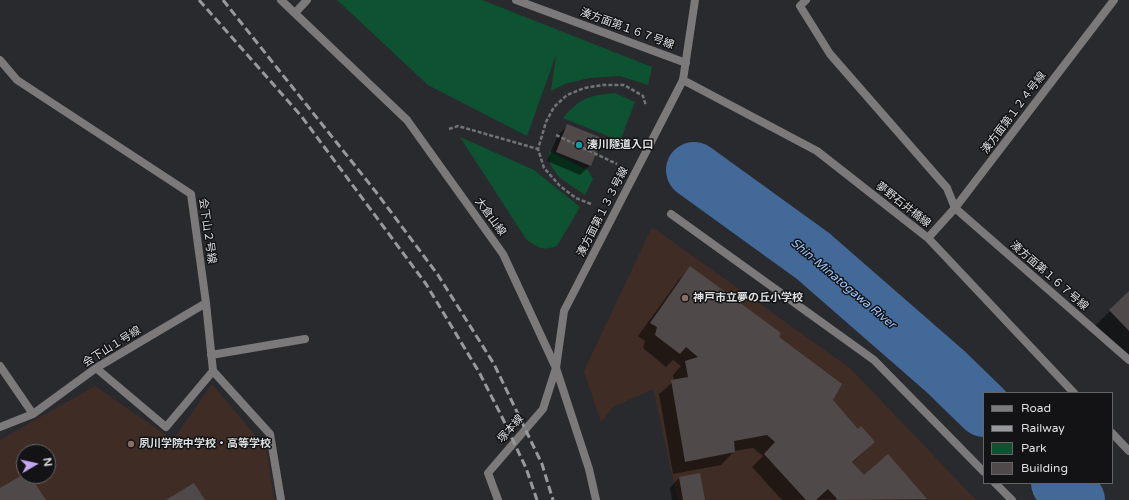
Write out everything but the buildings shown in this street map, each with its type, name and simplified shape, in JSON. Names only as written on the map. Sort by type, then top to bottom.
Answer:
[{"type":"street","name":"大倉山線","points":[[281,0],[407,120],[503,254],[556,368],[589,469],[596,500]]},
{"type":"street","points":[[295,13],[308,0]]},
{"type":"street","name":"湊方面第１６７号線","points":[[516,0],[686,63]]},
{"type":"street","name":"湊方面第１３３号線","points":[[556,368],[564,311],[683,80],[695,0]]},
{"type":"street","points":[[806,0],[800,6],[830,54],[947,188],[955,208]]},
{"type":"street","name":"湊方面第１２４号線","points":[[928,238],[955,208],[1114,0]]},
{"type":"street","name":"会下山２号線","points":[[0,60],[17,80],[191,194],[206,303],[213,371]]},
{"type":"street","name":"夢野石井橋線","points":[[683,80],[817,151],[928,238],[1073,392]]},
{"type":"street","name":"湊方面第１６７号線","points":[[955,208],[1129,360]]},
{"type":"street","points":[[671,214],[874,360],[983,471]]},
{"type":"street","name":"会下山１号線","points":[[0,427],[33,414],[96,368],[206,303]]},
{"type":"street","points":[[211,355],[304,339]]},
{"type":"street","points":[[0,366],[33,414]]},
{"type":"street","points":[[96,368],[166,427],[213,371],[270,434],[281,500]]},
{"type":"street","name":"塚本線","points":[[498,500],[488,473],[543,409],[556,368]]},
{"type":"street","points":[[1113,434],[1128,447]]},
{"type":"street","points":[[996,484],[1012,500]]},
{"type":"path","points":[[591,204],[576,198],[560,186],[544,168],[538,149],[546,122],[554,107],[566,95],[584,88],[603,85],[624,85],[643,96],[646,106]]},
{"type":"path","points":[[449,129],[458,126],[538,149]]},
{"type":"path","points":[[556,135],[618,164]]},
{"type":"shaded area","name":"神戸市立夢の丘小学校","points":[[652,227],[851,369],[976,500],[678,500],[653,389],[613,407],[601,422],[584,371]]},
{"type":"shaded area","name":"夙川学院中学校・高等学校","points":[[212,384],[266,448],[274,500],[0,500],[0,440],[95,386],[173,440]]},
{"type":"green space","points":[[337,0],[482,0],[652,67],[648,85],[620,76],[589,78],[565,84],[551,91],[556,55],[527,136],[428,85]]},
{"type":"green space","points":[[615,93],[635,102],[620,141],[563,118],[575,106],[586,99],[598,95]]},
{"type":"green space","points":[[460,137],[534,170],[580,207],[557,246],[540,248],[526,239]]},
{"type":"green space","points":[[549,151],[588,170],[593,179],[585,195],[559,177],[550,164]]},
{"type":"waterway","name":"Shin-Minatogawa River","points":[[694,170],[813,256],[946,372],[983,408]]},
{"type":"waterway","name":"Shin-Minatogawa River","points":[[1060,484],[1077,500]]},
{"type":"railway","points":[[199,0],[302,117],[426,284],[479,372],[526,468],[537,500]]},
{"type":"railway","points":[[223,0],[376,192],[438,275],[494,364],[542,464],[553,500]]},
{"type":"place","name":"湊川隧道入口","points":[[579,145]]},
{"type":"place","name":"神戸市立夢の丘小学校","points":[[685,298]]},
{"type":"place","name":"夙川学院中学校・高等学校","points":[[131,444]]}]
